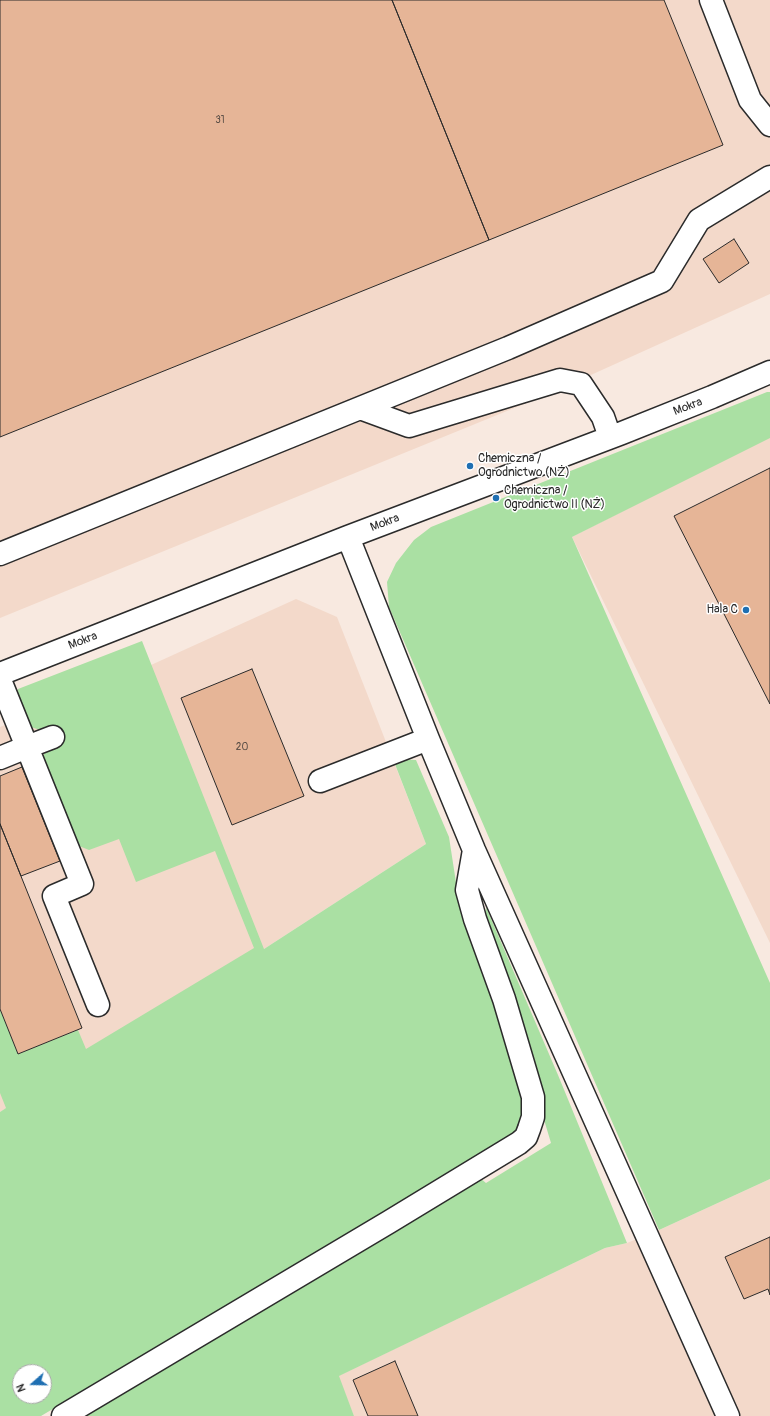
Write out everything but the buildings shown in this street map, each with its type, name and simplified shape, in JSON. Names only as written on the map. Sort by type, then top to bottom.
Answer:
[{"type":"street","points":[[711,0],[750,100],[770,125]]},
{"type":"street","points":[[0,554],[508,348],[662,281],[699,220],[770,177]]},
{"type":"street","name":"Mokra","points":[[0,674],[348,537],[712,397],[770,372]]},
{"type":"street","points":[[360,408],[409,426],[560,380],[581,384],[603,417],[610,437]]},
{"type":"street","points":[[348,537],[428,739],[474,850],[728,1416]]},
{"type":"street","points":[[0,680],[82,884],[54,896],[98,1005]]},
{"type":"street","points":[[0,758],[53,737]]},
{"type":"street","points":[[320,781],[428,739]]},
{"type":"street","points":[[63,1416],[389,1222],[526,1137],[530,1129],[533,1097],[504,999],[475,919],[467,890],[474,850]]},
{"type":"shaded area","points":[[0,0],[770,0],[770,294],[551,393],[0,618]]},
{"type":"shaded area","points":[[770,435],[770,943],[572,537]]},
{"type":"shaded area","points":[[296,599],[337,617],[426,844],[264,949],[0,1112],[0,727],[151,665]]},
{"type":"shaded area","points":[[770,1179],[770,1416],[354,1416],[338,1376],[605,1248],[627,1243],[659,1230]]},
{"type":"green space","points":[[770,392],[770,438],[572,537],[770,983],[770,1179],[659,1230],[389,607],[387,582],[396,563],[414,540],[431,527]]},
{"type":"green space","points":[[142,641],[264,949],[426,844],[393,759],[416,760],[449,837],[457,889],[522,1090],[522,1123],[511,1136],[41,1416],[0,1416],[0,1112],[6,1108],[0,1093],[0,1009],[18,1054],[78,1030],[86,1049],[254,948],[215,851],[136,882],[119,839],[89,850],[79,846],[74,841],[43,762],[43,756],[47,749],[59,743],[53,726],[40,730],[31,727],[16,693],[18,689]]},
{"type":"green space","points":[[486,907],[558,1075],[627,1243],[605,1248],[339,1376],[354,1416],[82,1416],[480,1178],[486,1183],[551,1143],[485,923]]},
{"type":"place","name":"Chemiczna / Ogrodnictwo (NŻ)","points":[[470,466]]},
{"type":"place","name":"Chemiczna / Ogrodnictwo II (NŻ)","points":[[496,498]]},
{"type":"place","name":"Hala C","points":[[746,610]]}]
